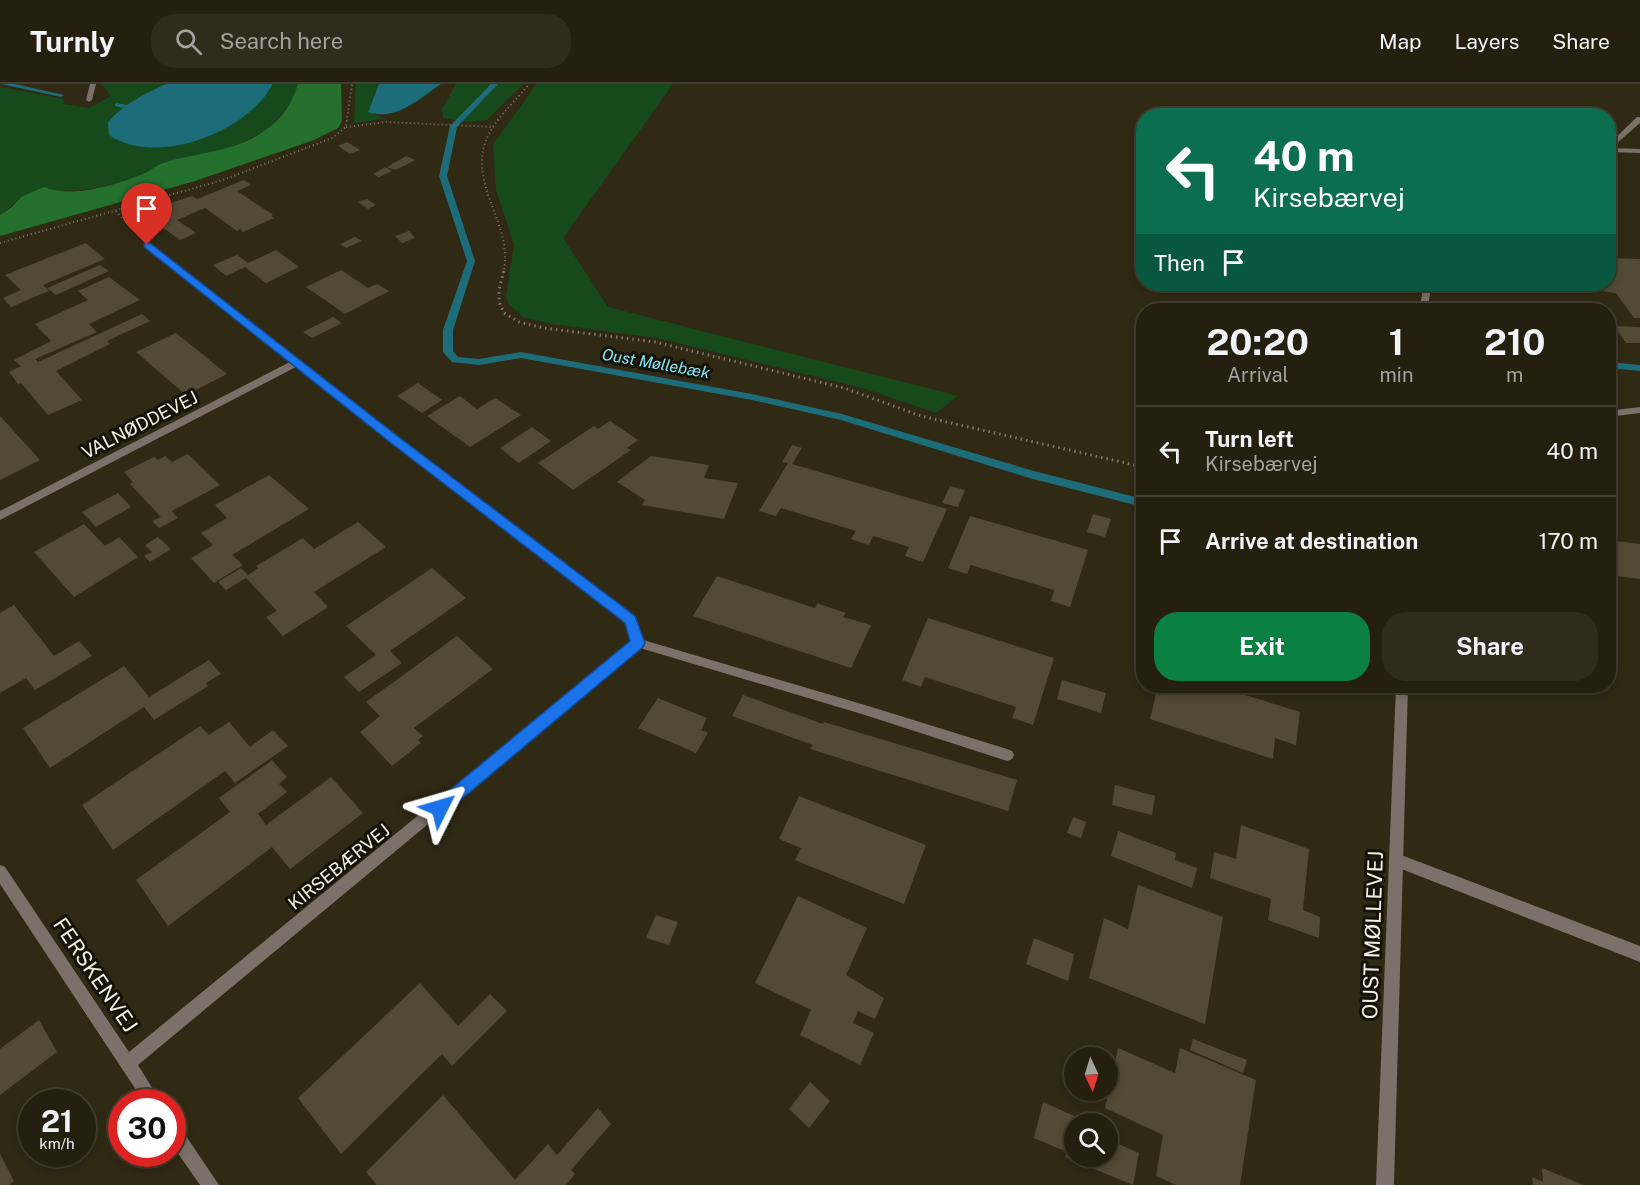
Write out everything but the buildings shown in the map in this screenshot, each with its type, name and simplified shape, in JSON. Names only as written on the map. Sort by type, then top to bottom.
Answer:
[{"type":"street","points":[[88,100],[93,84]]},
{"type":"street","points":[[1616,142],[1640,119]]},
{"type":"street","points":[[1616,150],[1640,151]]},
{"type":"street","points":[[147,245],[296,363],[631,620],[638,643],[865,710],[1007,755]]},
{"type":"street","name":"VALNØDDEVEJ","points":[[0,516],[296,363]]},
{"type":"street","points":[[1616,413],[1640,410]]},
{"type":"street","name":"KIRSEBÆRVEJ","points":[[127,1064],[638,643]]},
{"type":"street","name":"OUST MØLLEVEJ","points":[[1385,1185],[1402,693]]},
{"type":"street","points":[[1396,860],[1640,954]]},
{"type":"street","name":"FERSKENVEJ","points":[[0,872],[144,1089]]},
{"type":"street","points":[[186,1150],[210,1185]]},
{"type":"path","points":[[346,127],[352,84]]},
{"type":"path","points":[[529,84],[494,127],[485,143],[482,166],[483,178],[506,245],[506,263],[499,289],[499,302],[504,313],[519,322],[544,328],[655,342],[844,388],[921,416],[1136,465]]},
{"type":"path","points":[[0,243],[223,180],[332,138],[346,127],[386,122],[494,127]]},
{"type":"green space","points":[[102,84],[298,85],[291,101],[271,126],[243,142],[211,153],[163,163],[133,178],[104,186],[27,194],[0,215],[0,87],[64,99],[63,104],[89,108],[111,96]]},
{"type":"green space","points":[[298,84],[341,84],[342,121],[338,128],[314,140],[195,181],[0,236],[0,215],[21,197],[44,187],[55,190],[82,191],[110,185],[136,177],[163,163],[228,148],[252,138],[281,116],[293,98]]},
{"type":"green space","points":[[356,84],[379,84],[368,111],[384,119],[354,123]]},
{"type":"green space","points":[[456,84],[523,84],[487,120],[468,122],[443,118],[442,109]]},
{"type":"green space","points":[[537,84],[673,84],[563,238],[608,307],[958,396],[936,413],[866,389],[658,338],[552,324],[523,317],[509,304],[506,296],[514,245],[496,190],[493,144]]},
{"type":"water","points":[[166,84],[272,85],[260,102],[242,118],[198,140],[174,146],[150,147],[128,144],[109,135],[108,122],[114,115],[150,91]]},
{"type":"water","points":[[379,84],[441,84],[416,102],[398,111],[388,114],[368,112]]},
{"type":"waterway","points":[[4,84],[61,95]]},
{"type":"waterway","name":"Oust Møllebæk","points":[[495,84],[454,126],[443,176],[471,261],[448,330],[448,352],[455,360],[479,362],[521,355],[752,397],[842,417],[1033,475],[1136,501]]},
{"type":"waterway","points":[[117,105],[124,106]]},
{"type":"waterway","name":"Oust Møllebæk","points":[[1616,366],[1640,368]]},
{"type":"route","points":[[147,245],[296,363],[631,620],[638,643],[440,808]]}]
